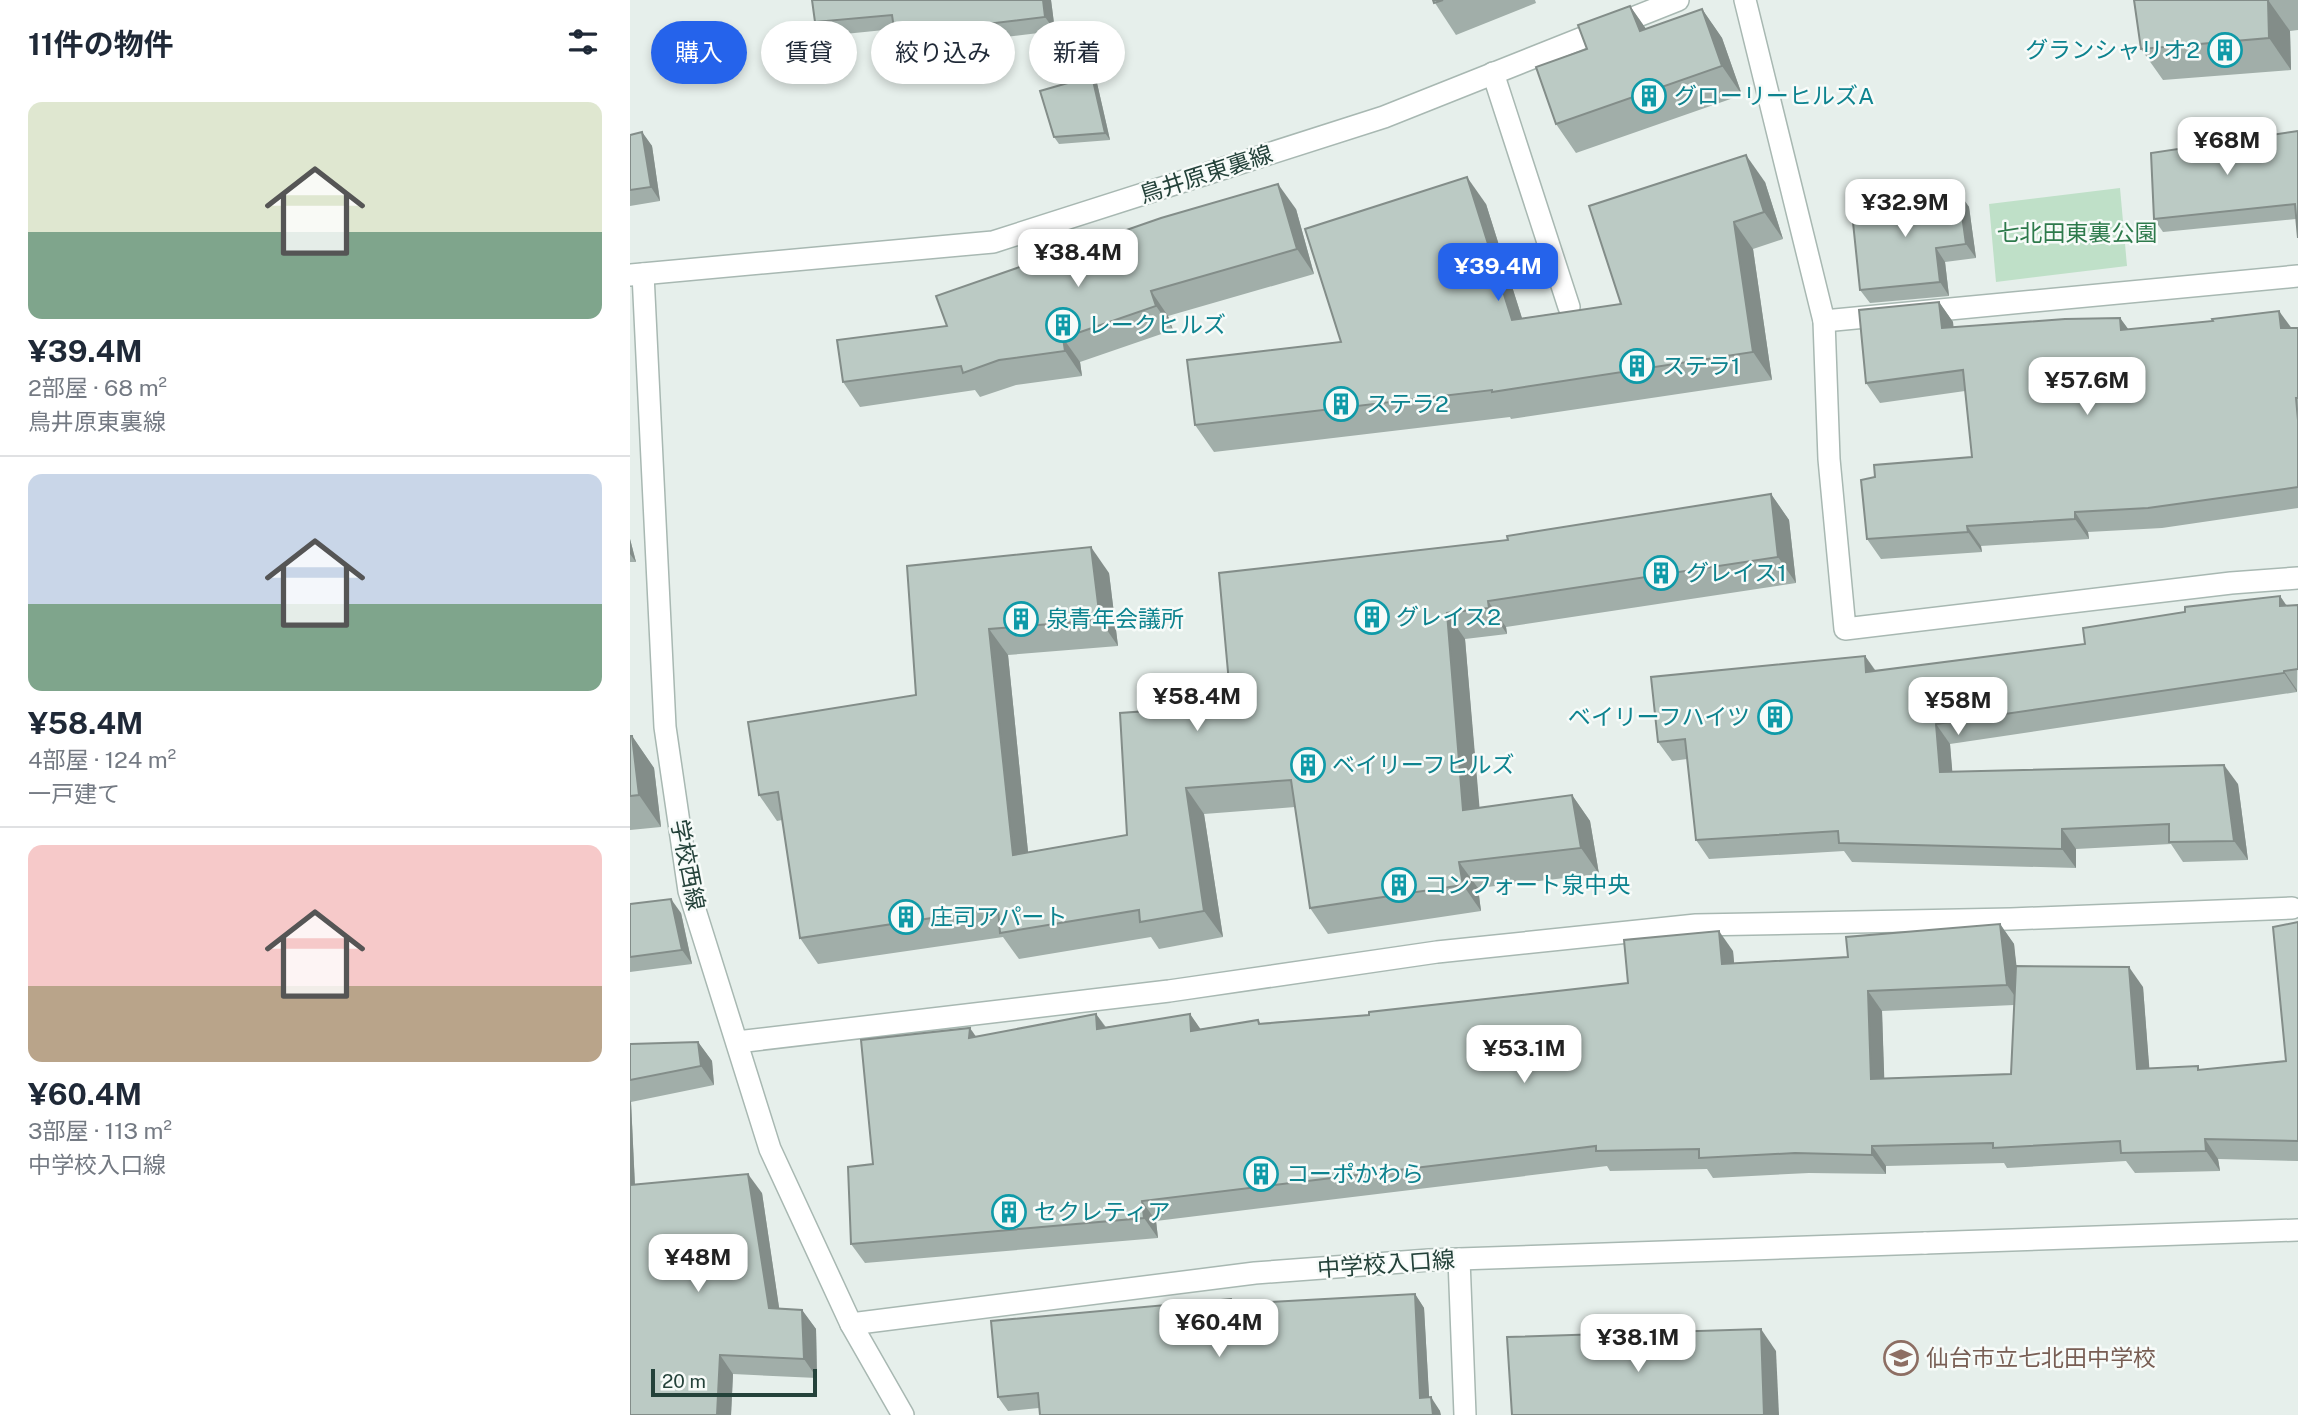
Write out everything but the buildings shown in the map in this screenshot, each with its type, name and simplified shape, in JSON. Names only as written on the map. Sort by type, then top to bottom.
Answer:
[{"type":"street","name":"鳥井原東裏線","points":[[636,275],[993,242],[1384,117],[1493,73],[1636,8],[1678,0]]},
{"type":"street","points":[[1745,0],[1824,321],[1829,459],[1845,629],[2231,583],[2298,578]]},
{"type":"street","points":[[1493,73],[1569,307]]},
{"type":"street","name":"学校西線","points":[[636,275],[665,727],[689,891],[770,1149],[851,1324],[903,1415]]},
{"type":"street","points":[[1824,321],[2298,276]]},
{"type":"street","points":[[737,1042],[1169,991],[1437,951],[1696,925],[2011,919],[2292,908]]},
{"type":"street","name":"中学校入口線","points":[[851,1324],[1255,1273],[1459,1259],[2298,1230]]},
{"type":"street","points":[[1459,1259],[1465,1415]]},
{"type":"green space","name":"七北田東裏公園","points":[[2120,188],[2127,266],[1996,282],[1989,204]]},
{"type":"place","name":"グランシャリオ2","points":[[2225,50]]},
{"type":"place","name":"グローリーヒルズA","points":[[1649,96]]},
{"type":"place","name":"レークヒルズ","points":[[1063,325]]},
{"type":"place","name":"ステラ1","points":[[1637,366]]},
{"type":"place","name":"ステラ2","points":[[1341,404]]},
{"type":"place","name":"グレイス1","points":[[1661,573]]},
{"type":"place","name":"グレイス2","points":[[1372,617]]},
{"type":"place","name":"泉青年会議所","points":[[1021,619]]},
{"type":"place","name":"ベイリーフハイツ","points":[[1775,717]]},
{"type":"place","name":"ベイリーフヒルズ","points":[[1308,765]]},
{"type":"place","name":"コンフォート泉中央","points":[[1399,885]]},
{"type":"place","name":"庄司アパート","points":[[906,917]]},
{"type":"place","name":"コーポかわら","points":[[1261,1174]]},
{"type":"place","name":"セクレティア","points":[[1009,1212]]},
{"type":"place","name":"仙台市立七北田中学校","points":[[1901,1358]]}]
